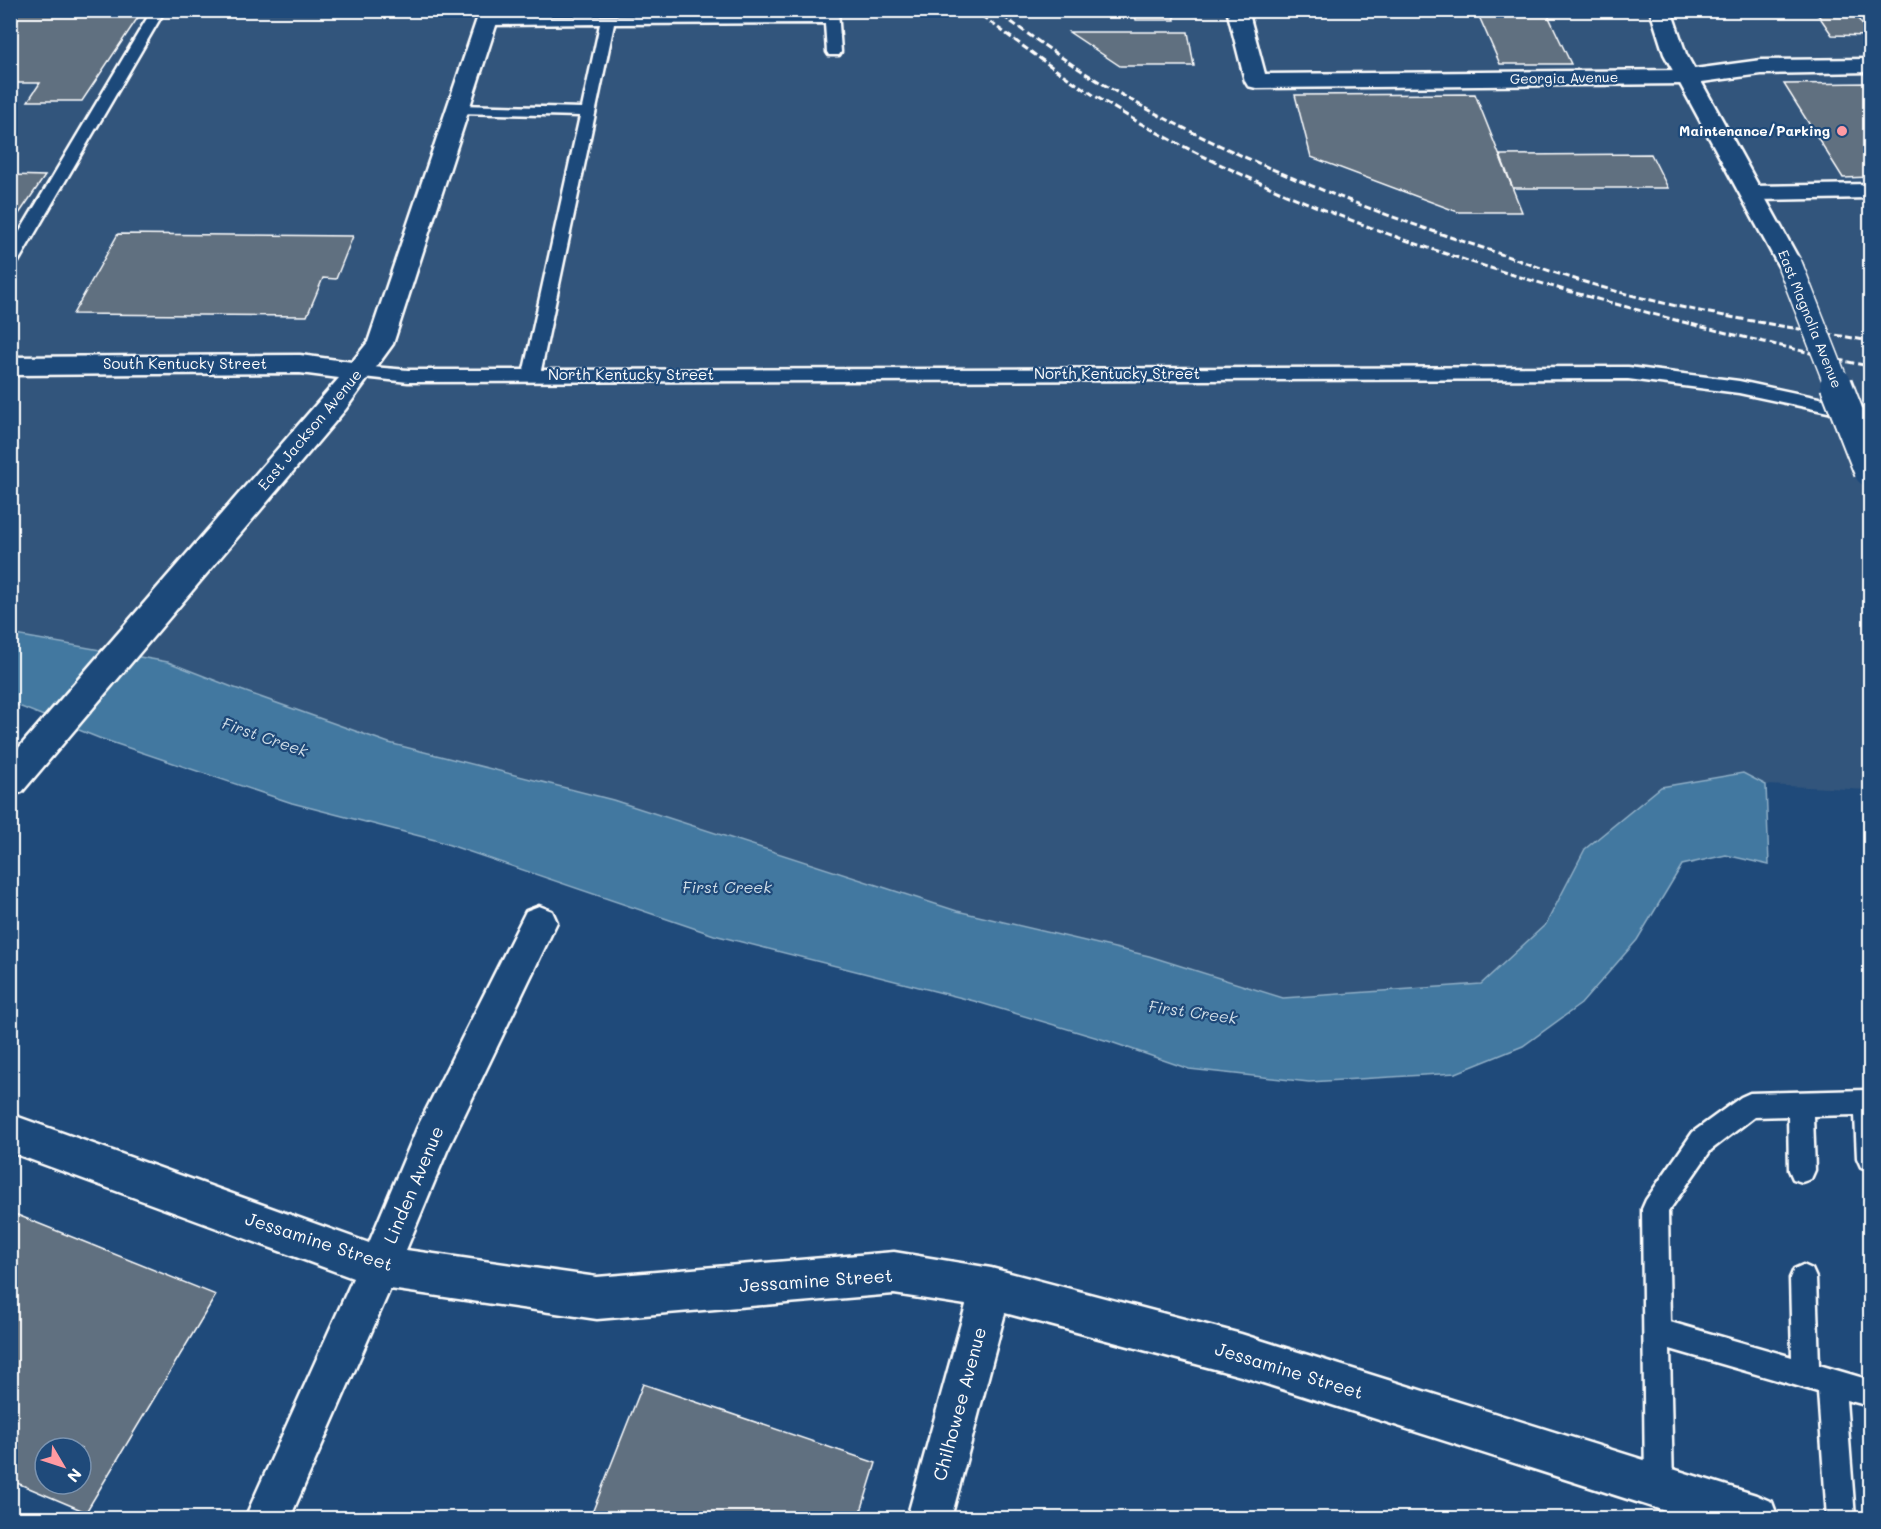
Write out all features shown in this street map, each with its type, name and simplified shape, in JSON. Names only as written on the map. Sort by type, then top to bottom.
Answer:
[{"type":"street","name":"Georgia Avenue","points":[[1237,10],[1256,81],[1687,77],[1761,66],[1870,66]]},
{"type":"street","name":"East Magnolia Avenue","points":[[1660,10],[1675,54],[1790,265],[1870,471]]},
{"type":"street","name":"East Jackson Avenue","points":[[15,776],[360,372],[380,344],[489,16]]},
{"type":"street","points":[[1752,193],[1870,191]]},
{"type":"street","name":"South Kentucky Street","points":[[10,366],[300,363],[360,372]]},
{"type":"street","name":"Linden Avenue","points":[[267,1518],[379,1267],[432,1140],[539,922]]},
{"type":"street","name":"Jessamine Street","points":[[10,1133],[379,1267],[597,1298],[894,1273],[991,1289],[1241,1355],[1756,1518]]},
{"type":"street","name":"Chilhowee Avenue","points":[[928,1518],[991,1289]]},
{"type":"lane","points":[[10,262],[159,10]]},
{"type":"lane","points":[[489,16],[608,20],[831,15],[834,52]]},
{"type":"lane","points":[[531,376],[608,20]]},
{"type":"lane","points":[[458,109],[588,112]]},
{"type":"lane","name":"North Kentucky Street","points":[[360,372],[408,376],[1628,373],[1739,387],[1870,415]]},
{"type":"lane","points":[[1659,1488],[1654,1209],[1702,1141],[1750,1105],[1869,1103],[1870,1158]]},
{"type":"lane","points":[[1800,1104],[1802,1170]]},
{"type":"lane","points":[[1803,1278],[1841,1518]]},
{"type":"lane","points":[[1658,1332],[1870,1393]]},
{"type":"shaded area","points":[[10,11],[1870,11],[1870,790],[1766,785],[1743,773],[1585,849],[1546,924],[1481,984],[1283,998],[1149,956],[957,911],[613,800],[389,743],[168,662],[11,634]]},
{"type":"water","name":"First Creek","points":[[10,634],[168,662],[389,743],[613,800],[957,911],[1149,956],[1283,998],[1481,984],[1546,924],[1585,849],[1661,787],[1743,773],[1766,785],[1769,865],[1726,855],[1682,865],[1637,940],[1581,1004],[1523,1046],[1456,1073],[1309,1082],[1189,1069],[1108,1041],[974,1001],[714,935],[435,840],[292,803],[99,738],[11,703]]},
{"type":"building","points":[[10,10],[143,10],[82,101],[28,101],[40,83],[10,83]]},
{"type":"building","points":[[1134,10],[1173,10],[1175,20],[1136,20]]},
{"type":"building","points":[[1809,10],[1852,10],[1870,36],[1832,35],[1819,16]]},
{"type":"building","points":[[1547,13],[1571,64],[1500,64],[1478,14]]},
{"type":"building","points":[[1069,32],[1188,32],[1194,66],[1120,66]]},
{"type":"building","name":"Maintenance/Parking","points":[[1870,83],[1870,177],[1843,178],[1784,84]]},
{"type":"building","points":[[1475,94],[1522,212],[1458,212],[1311,157],[1295,95]]},
{"type":"building","points":[[1651,154],[1668,188],[1513,188],[1500,155]]},
{"type":"building","points":[[10,175],[45,176],[10,227]]},
{"type":"building","points":[[118,234],[353,236],[336,279],[323,278],[307,316],[73,314]]},
{"type":"building","points":[[10,1212],[216,1295],[86,1512],[48,1496],[93,1496],[93,1436],[33,1436],[33,1490],[10,1480]]},
{"type":"building","points":[[643,1384],[876,1463],[859,1518],[590,1518]]},
{"type":"railway","points":[[974,10],[1071,80],[1131,118],[1253,180],[1316,206],[1380,231],[1510,274],[1718,331],[1870,366]]},
{"type":"railway","points":[[995,10],[1083,71],[1157,114],[1248,158],[1388,215],[1608,289],[1705,312],[1870,341]]},
{"type":"place","name":"Maintenance/Parking","points":[[1842,131]]}]
